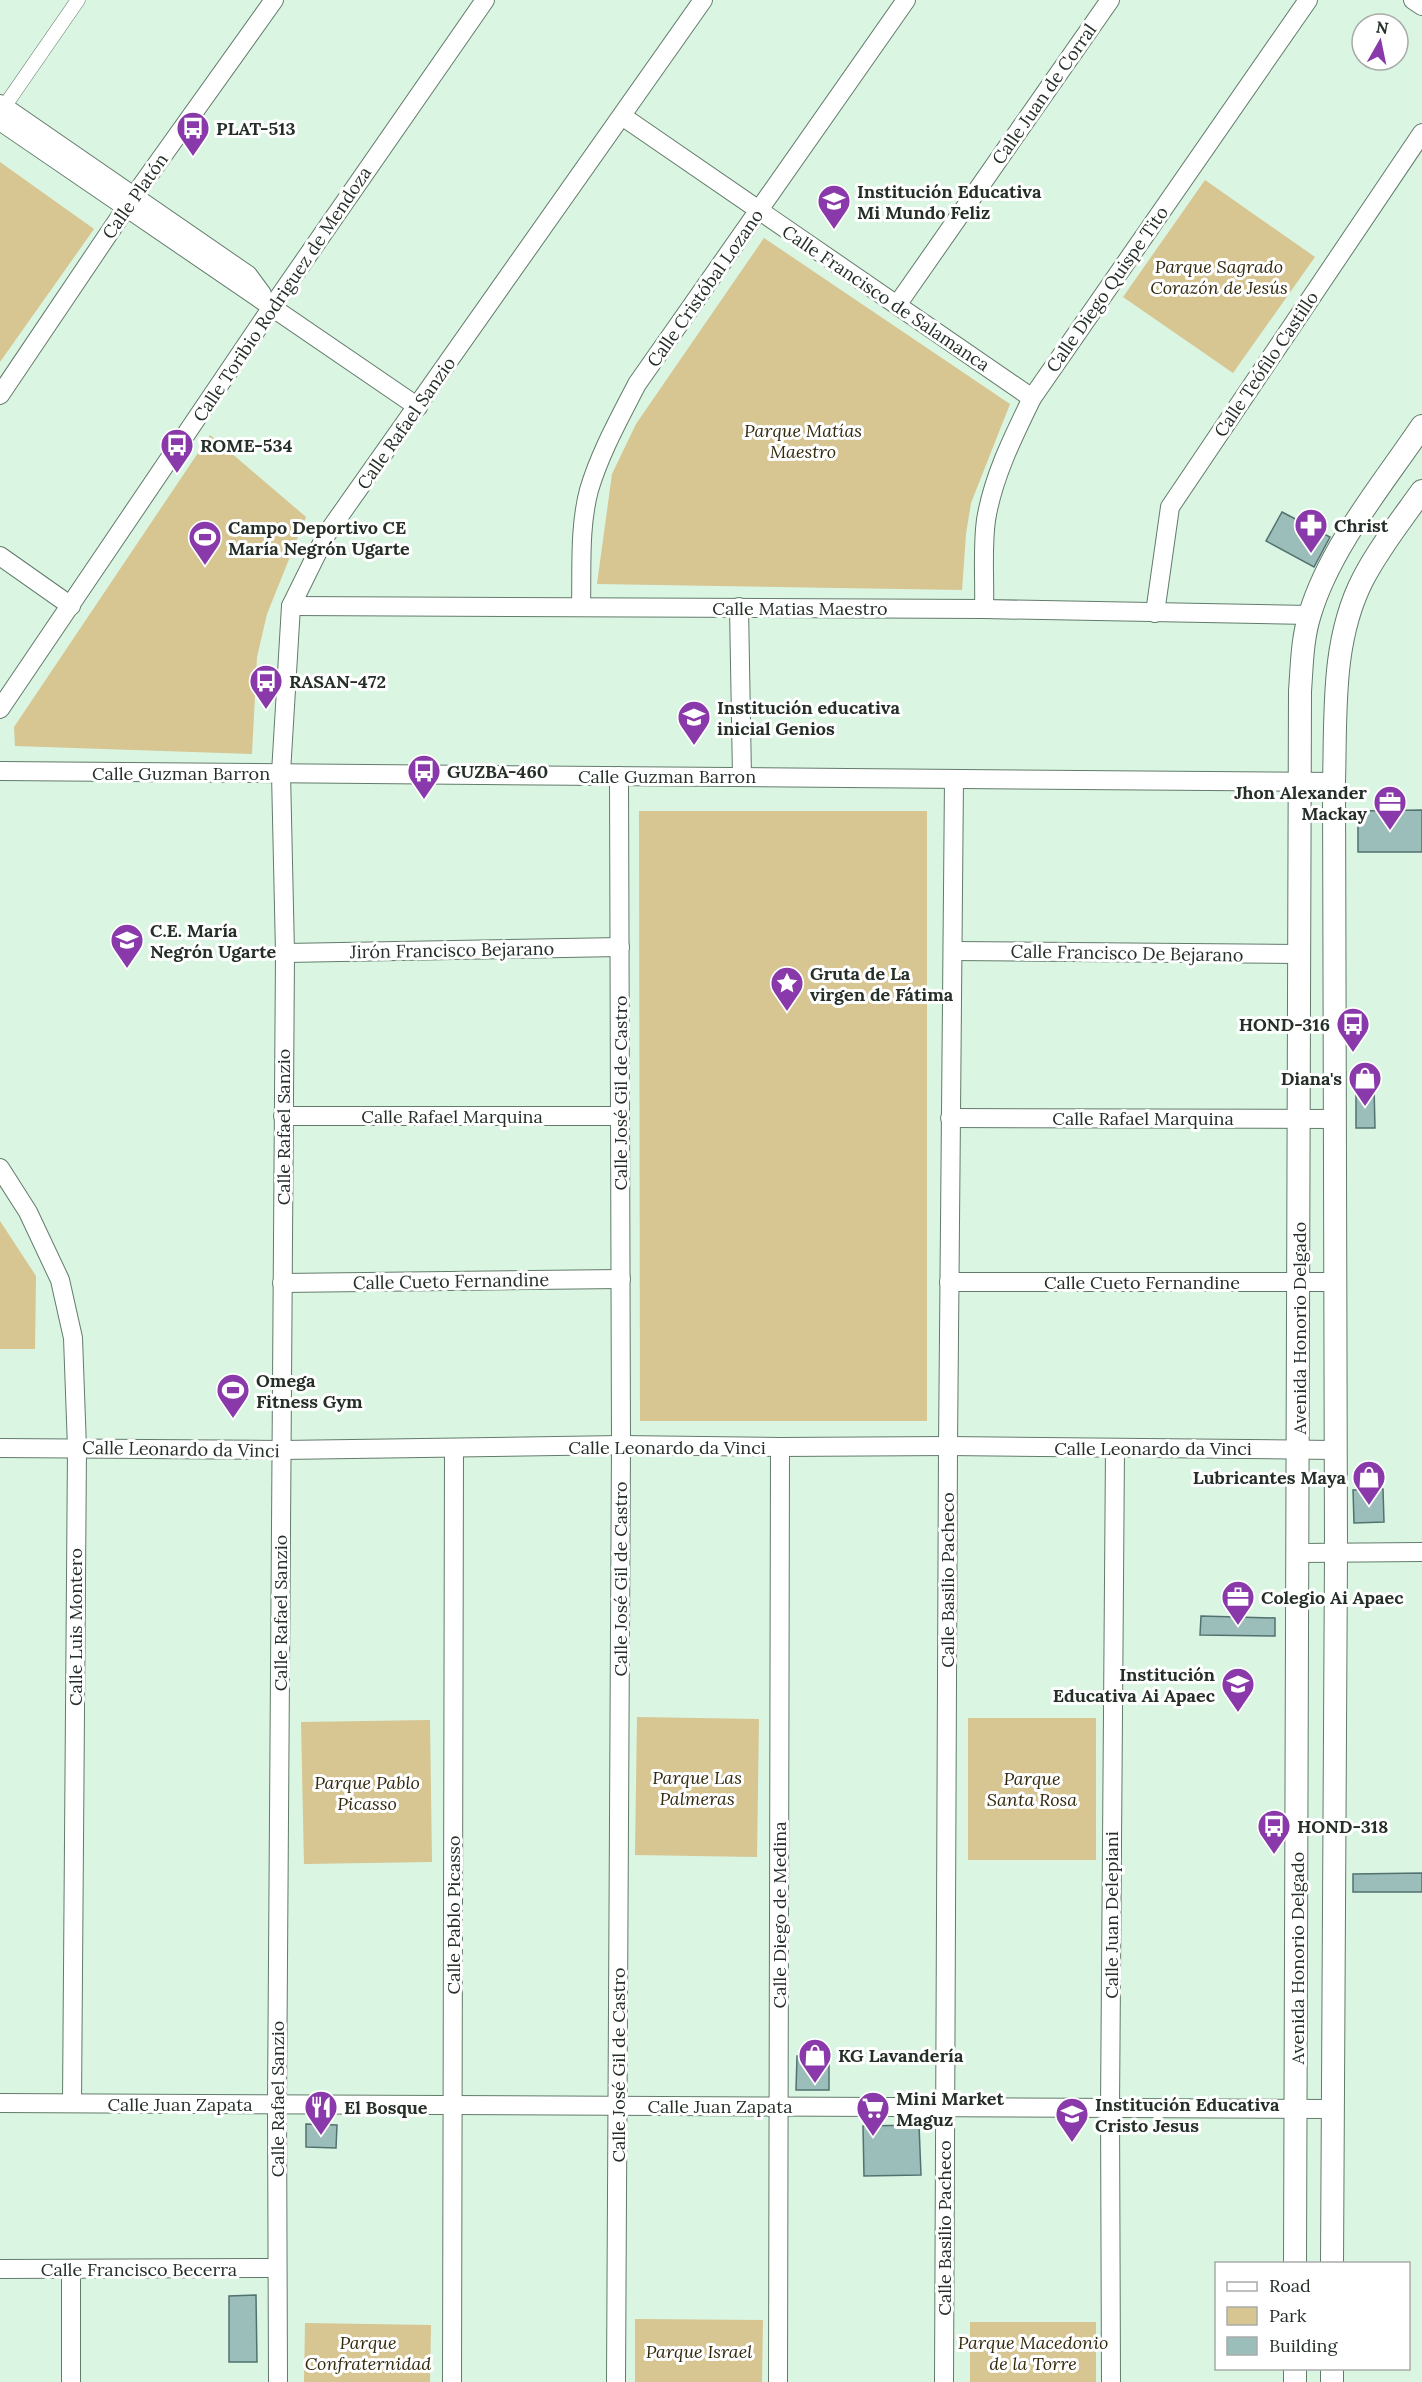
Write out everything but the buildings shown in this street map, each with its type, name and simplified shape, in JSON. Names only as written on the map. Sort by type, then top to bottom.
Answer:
[{"type":"street","points":[[78,0],[1,111],[130,202],[272,307],[418,407]]},
{"type":"street","name":"Calle Platón","points":[[0,394],[130,202],[273,0]]},
{"type":"street","name":"Calle Toribio Rodriguez de Mendoza","points":[[0,709],[272,307],[485,0]]},
{"type":"street","name":"Calle Rafael Sanzio","points":[[278,2382],[277,2104],[285,953],[281,773],[291,606],[326,535],[703,0]]},
{"type":"street","name":"Calle Cristóbal Lozano","points":[[581,606],[582,540],[589,492],[598,463],[637,384],[906,0]]},
{"type":"street","name":"Calle Juan de Corral","points":[[897,306],[1110,0]]},
{"type":"street","name":"Calle Diego Quispe Tito","points":[[984,609],[986,521],[995,483],[1007,450],[1032,398],[1308,0]]},
{"type":"street","points":[[1413,0],[1422,6]]},
{"type":"street","name":"Calle Francisco de Salamanca","points":[[622,116],[1032,398]]},
{"type":"street","name":"Calle Teófilo Castillo","points":[[1155,613],[1170,507],[1422,133]]},
{"type":"street","name":"Avenida Honorio Delgado","points":[[1296,2262],[1302,659],[1310,615],[1330,562],[1422,426]]},
{"type":"street","name":"Avenida Honorio Delgado","points":[[1332,2262],[1331,2109],[1336,1553],[1334,782],[1339,655],[1347,619],[1363,579],[1422,491]]},
{"type":"street","points":[[0,556],[71,606]]},
{"type":"street","name":"Calle Matias Maestro","points":[[291,606],[984,609],[1310,615]]},
{"type":"street","points":[[739,607],[742,777]]},
{"type":"street","name":"Calle Guzman Barron","points":[[0,771],[1334,782]]},
{"type":"street","name":"Calle José Gil de Castro","points":[[616,2382],[621,1445],[619,776]]},
{"type":"street","name":"Calle Basilio Pacheco","points":[[944,2382],[950,1118],[954,779]]},
{"type":"street","name":"Jirón Francisco Bejarano","points":[[285,953],[620,947]]},
{"type":"street","name":"Calle Francisco De Bejarano","points":[[953,951],[1300,954]]},
{"type":"street","name":"Calle Rafael Marquina","points":[[284,1116],[620,1116]]},
{"type":"street","name":"Calle Rafael Marquina","points":[[950,1118],[1336,1119]]},
{"type":"street","name":"Calle Luis Montero","points":[[0,1168],[28,1212],[60,1280],[73,1338],[77,1448],[72,2103]]},
{"type":"street","name":"Calle Cueto Fernandine","points":[[282,1283],[621,1279]]},
{"type":"street","name":"Calle Cueto Fernandine","points":[[949,1282],[1335,1282]]},
{"type":"street","name":"Calle Leonardo da Vinci","points":[[0,1448],[282,1450],[621,1445],[1334,1450]]},
{"type":"street","name":"Calle Diego de Medina","points":[[778,2382],[780,1447]]},
{"type":"street","name":"Calle Pablo Picasso","points":[[452,2382],[454,1448]]},
{"type":"street","name":"Calle Juan Delepiani","points":[[1111,2382],[1110,2108],[1115,1448]]},
{"type":"street","points":[[1299,1553],[1422,1552]]},
{"type":"street","name":"Calle Juan Zapata","points":[[0,2103],[1331,2109]]},
{"type":"street","name":"Calle Francisco Becerra","points":[[0,2269],[277,2268]]},
{"type":"street","points":[[71,2269],[71,2382]]},
{"type":"green space","points":[[0,162],[94,229],[0,362]]},
{"type":"green space","name":"Parque Sagrado Corazón de Jesús","points":[[1205,180],[1315,257],[1233,373],[1123,297]]},
{"type":"green space","name":"Parque Matías Maestro","points":[[764,238],[1010,404],[971,503],[962,590],[597,584],[612,474],[636,424]]},
{"type":"green space","name":"Campo Deportivo CE María Negrón Ugarte","points":[[210,435],[306,517],[267,614],[257,657],[252,754],[15,746],[14,727]]},
{"type":"green space","points":[[639,811],[927,811],[927,1421],[640,1421]]},
{"type":"green space","points":[[0,1221],[36,1276],[35,1349],[0,1349]]},
{"type":"green space","name":"Parque Las Palmeras","points":[[637,1717],[759,1719],[757,1857],[635,1855]]},
{"type":"green space","name":"Parque Santa Rosa","points":[[968,1718],[1096,1718],[1096,1860],[968,1860]]},
{"type":"green space","name":"Parque Pablo Picasso","points":[[430,1720],[432,1862],[304,1864],[301,1722]]},
{"type":"green space","name":"Parque Israel","points":[[635,2319],[763,2320],[762,2382],[635,2382]]},
{"type":"green space","name":"Parque Macedonio de la Torre","points":[[970,2322],[1096,2322],[1096,2382],[970,2382]]},
{"type":"green space","name":"Parque Confraternidad","points":[[305,2323],[431,2325],[430,2382],[304,2382]]},
{"type":"place","name":"PLAT-513","points":[[193,157]]},
{"type":"place","name":"Institución Educativa Mi Mundo Feliz","points":[[834,230]]},
{"type":"place","name":"ROME-534","points":[[177,474]]},
{"type":"place","name":"Christ","points":[[1311,554]]},
{"type":"place","name":"Campo Deportivo CE María Negrón Ugarte","points":[[205,566]]},
{"type":"place","name":"RASAN-472","points":[[266,710]]},
{"type":"place","name":"Institución educativa inicial Genios","points":[[694,746]]},
{"type":"place","name":"GUZBA-460","points":[[424,800]]},
{"type":"place","name":"Jhon Alexander Mackay","points":[[1390,831]]},
{"type":"place","name":"C.E. María Negrón Ugarte","points":[[127,969]]},
{"type":"place","name":"Gruta de La virgen de Fátima","points":[[787,1012]]},
{"type":"place","name":"HOND-316","points":[[1353,1053]]},
{"type":"place","name":"Diana's","points":[[1365,1107]]},
{"type":"place","name":"Omega Fitness Gym","points":[[233,1419]]},
{"type":"place","name":"Lubricantes Maya","points":[[1369,1506]]},
{"type":"place","name":"Colegio Ai Apaec","points":[[1238,1626]]},
{"type":"place","name":"Institución Educativa Ai Apaec","points":[[1238,1713]]},
{"type":"place","name":"HOND-318","points":[[1274,1855]]},
{"type":"place","name":"KG Lavandería","points":[[815,2084]]},
{"type":"place","name":"El Bosque","points":[[321,2136]]},
{"type":"place","name":"Mini Market Maguz","points":[[873,2137]]},
{"type":"place","name":"Institución Educativa Cristo Jesus","points":[[1072,2143]]}]
